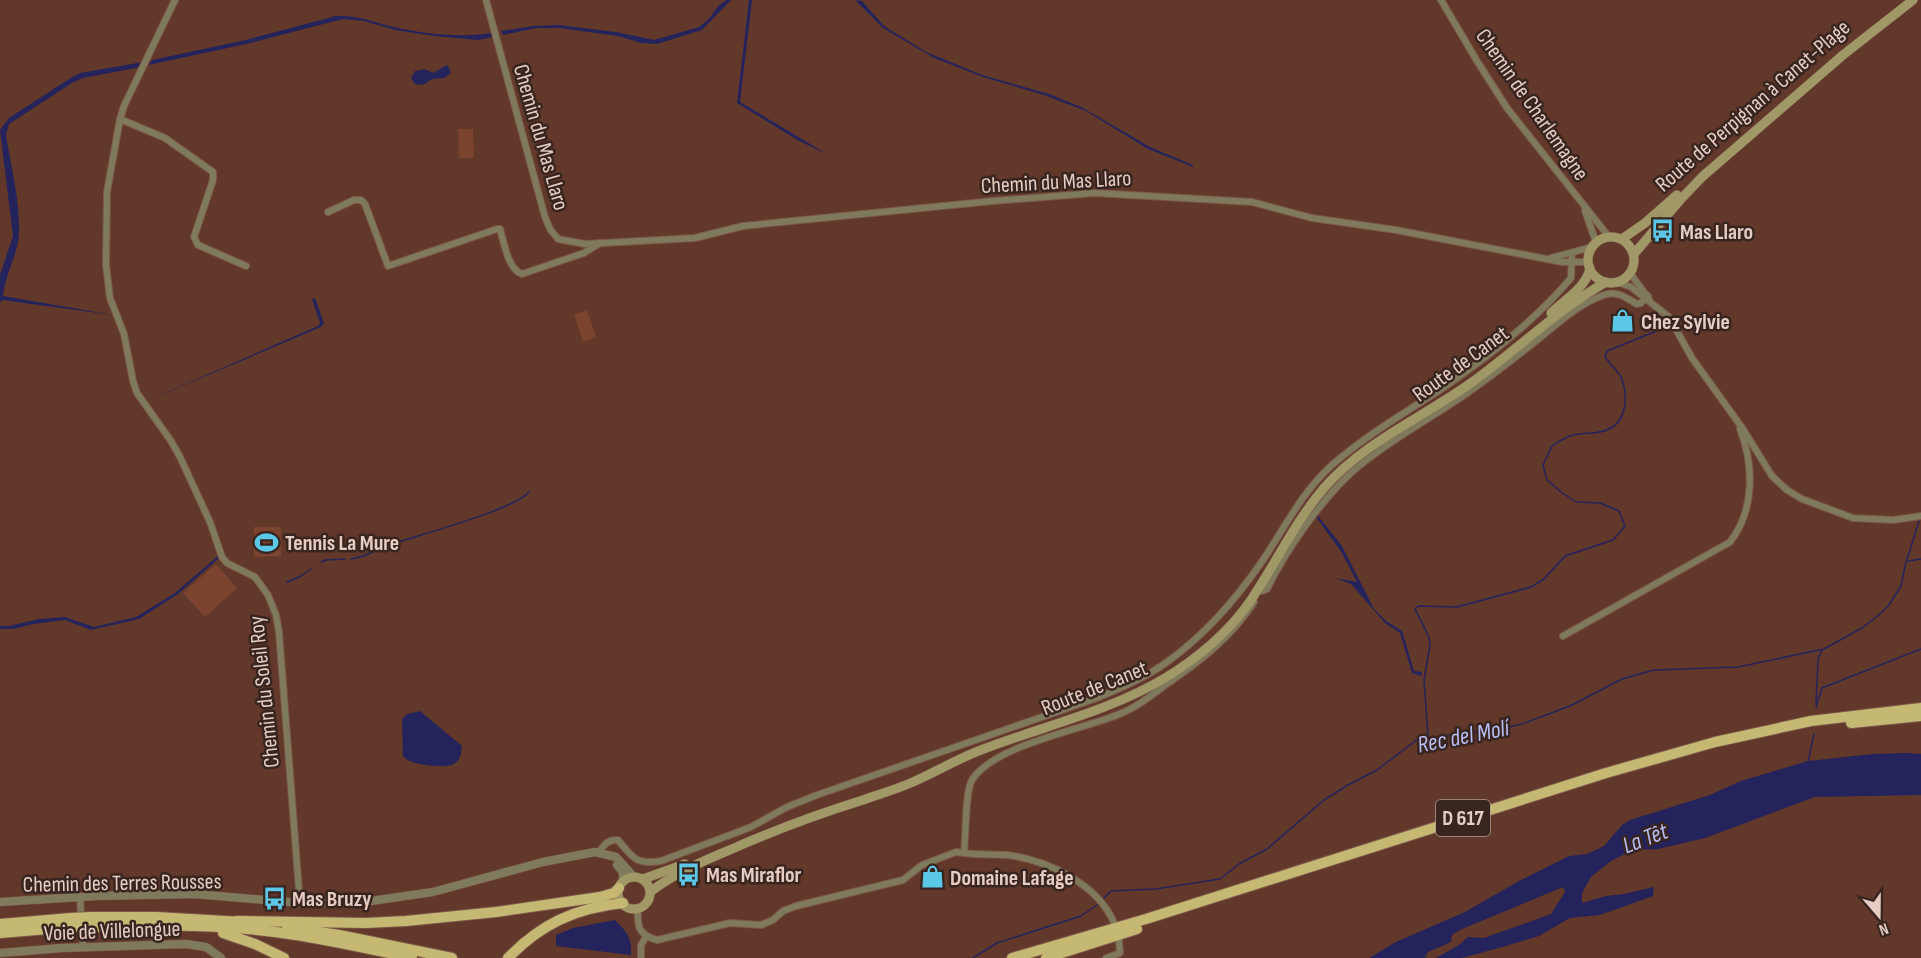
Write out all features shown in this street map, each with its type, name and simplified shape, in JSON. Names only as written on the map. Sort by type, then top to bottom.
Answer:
[{"type":"highway","name":"D 617","points":[[1012,958],[1146,919],[1606,773],[1705,744],[1811,722],[1921,708]]},
{"type":"highway","name":"D 617","points":[[1046,958],[1545,798],[1715,748],[1788,731],[1921,716]]},
{"type":"highway","points":[[0,924],[72,923],[156,917],[366,923],[448,918],[600,897],[614,893],[621,885]]},
{"type":"highway","points":[[509,956],[528,938],[550,924],[587,911],[623,903]]},
{"type":"highway","points":[[237,921],[339,935],[452,958]]},
{"type":"highway","points":[[91,922],[201,926],[297,935],[412,958]]},
{"type":"highway","points":[[0,933],[72,923]]},
{"type":"highway","points":[[175,926],[187,930],[228,934],[284,958]]},
{"type":"main road","name":"Route de Perpignan à Canet-Plage","points":[[1622,239],[1672,201],[1740,138],[1839,53],[1908,0]]},
{"type":"main road","name":"Route de Perpignan à Canet-Plage","points":[[1634,254],[1702,177],[1843,55],[1913,0]]},
{"type":"main road","points":[[1609,237],[1622,239],[1634,254],[1635,261],[1630,273],[1617,282],[1606,282],[1596,277],[1589,265],[1594,245],[1609,237]]},
{"type":"main road","name":"Route de Canet","points":[[638,878],[674,869],[809,813],[893,786],[984,744],[1119,697],[1164,675],[1202,646],[1233,615],[1296,517],[1342,465],[1380,437],[1447,395],[1522,338],[1582,284],[1588,277],[1589,265]]},
{"type":"main road","name":"Route de Canet","points":[[650,892],[702,861],[810,816],[895,789],[976,751],[1084,715],[1142,692],[1184,666],[1231,624],[1260,590],[1300,518],[1326,486],[1345,468],[1383,440],[1475,380],[1576,300],[1606,282]]},
{"type":"main road","points":[[638,878],[647,883],[650,892],[647,902],[638,908],[632,908],[620,899],[621,885],[638,878]]},
{"type":"street","name":"Chemin du Soleil Roy","points":[[175,0],[120,119],[107,192],[106,265],[110,298],[124,334],[128,363],[137,393],[171,441],[180,458],[210,522],[222,557],[227,563],[255,578],[268,595],[276,615],[300,903]]},
{"type":"street","name":"Chemin du Mas Llaro","points":[[486,0],[534,181],[550,229],[558,239],[564,242],[585,244],[695,238],[743,226],[1095,193],[1252,202],[1312,218],[1396,230],[1562,262],[1571,261],[1589,265]]},
{"type":"street","name":"Chemin de Charlemagne","points":[[1441,0],[1508,108],[1609,237]]},
{"type":"street","points":[[120,119],[165,138],[213,172],[213,180],[194,237],[195,241],[198,245],[246,266]]},
{"type":"street","name":"Chemin de Charlemagne","points":[[1577,198],[1588,215],[1594,245]]},
{"type":"street","name":"Chemin du Mas Llaro","points":[[328,212],[354,200],[361,200],[365,204],[388,266],[497,229],[500,229],[512,266],[516,272],[522,274],[584,253],[600,243]]},
{"type":"street","points":[[1546,258],[1572,253],[1594,245]]},
{"type":"street","points":[[598,853],[606,842],[614,839],[618,840],[638,861],[646,863],[661,861],[751,826],[787,807],[817,795],[1094,699],[1167,663],[1232,602],[1259,565],[1294,509],[1318,479],[1361,442],[1474,365],[1535,316],[1571,278],[1572,253]]},
{"type":"street","points":[[1630,273],[1647,298],[1669,317],[1692,358],[1735,417],[1772,476],[1787,490],[1802,499],[1853,518],[1893,520],[1921,516]]},
{"type":"street","points":[[1617,282],[1647,298]]},
{"type":"street","points":[[964,853],[969,790],[972,781],[989,763],[1014,750],[1097,723],[1133,708],[1209,653],[1232,633],[1260,590],[1268,589],[1287,552],[1318,511],[1353,471],[1415,426],[1462,396],[1574,311],[1606,294],[1624,295],[1637,304],[1647,298]]},
{"type":"street","points":[[1563,636],[1730,542],[1740,529],[1748,502],[1751,468],[1735,417]]},
{"type":"street","points":[[638,908],[637,920],[640,930],[646,938],[657,940],[730,923],[761,925],[773,920],[783,911],[796,906],[903,880],[921,865],[956,852],[1007,855],[1053,869],[1097,896],[1108,908],[1114,923]]},
{"type":"street","points":[[598,853],[616,857],[638,878]]},
{"type":"street","points":[[598,853],[620,866],[623,872],[621,885]]},
{"type":"street","name":"Chemin des Terres Rousses","points":[[0,902],[194,894],[300,903],[364,903],[433,892],[543,862],[598,853]]},
{"type":"street","points":[[80,897],[83,948]]},
{"type":"street","points":[[641,958],[641,945],[646,938]]},
{"type":"street","points":[[1106,958],[1120,952],[1119,941]]},
{"type":"street","name":"Voie de Villelongue","points":[[0,954],[186,944],[206,947],[221,958]]},
{"type":"shaded area","points":[[458,129],[473,129],[474,158],[459,158]]},
{"type":"shaded area","points":[[587,310],[596,337],[583,342],[574,315]]},
{"type":"shaded area","name":"Tennis La Mure","points":[[254,527],[281,527],[281,556],[254,557]]},
{"type":"shaded area","points":[[216,564],[237,588],[205,617],[183,593]]},
{"type":"water","points":[[731,0],[702,30],[657,44],[559,28],[536,28],[503,35],[501,31],[558,25],[616,32],[654,40],[699,27],[708,20],[719,5]]},
{"type":"water","points":[[749,0],[752,0],[740,102],[827,154],[799,141],[737,103]]},
{"type":"water","points":[[855,0],[862,1],[884,26],[926,52],[982,75],[1049,94],[1083,108],[1150,147],[1193,165],[1193,167],[1148,149],[1086,111],[1044,95],[983,77],[934,58],[883,28]]},
{"type":"water","points":[[336,16],[358,18],[418,32],[455,35],[491,33],[492,37],[478,40],[434,36],[395,30],[364,21],[343,19],[246,44],[149,65],[152,60],[246,40]]},
{"type":"water","points":[[143,62],[141,67],[83,78],[72,83],[9,124],[6,135],[17,196],[19,233],[3,296],[113,315],[2,300],[0,303],[0,275],[13,236],[0,130],[9,118],[80,73]]},
{"type":"water","points":[[447,65],[451,72],[445,78],[432,79],[423,85],[415,84],[411,78],[415,71],[425,69],[433,73]]},
{"type":"water","points":[[315,298],[324,323],[321,327],[147,401],[318,326],[320,323],[312,299]]},
{"type":"water","points":[[1315,512],[1342,546],[1374,609],[1386,621],[1402,631],[1414,671],[1422,672],[1421,676],[1412,673],[1400,633],[1385,623],[1351,584],[1335,578],[1357,582],[1342,553],[1314,514]]},
{"type":"water","points":[[218,556],[218,559],[178,594],[139,619],[91,630],[65,620],[14,629],[0,629],[0,626],[39,619],[65,617],[94,627],[136,617],[175,593]]},
{"type":"water","points":[[420,711],[462,746],[461,754],[454,764],[427,765],[412,762],[403,756],[402,719],[407,714]]},
{"type":"water","name":"La Têt","points":[[1906,753],[1921,754],[1921,795],[1815,797],[1705,838],[1658,849],[1633,850],[1611,861],[1591,877],[1582,893],[1582,903],[1654,887],[1653,896],[1600,915],[1570,918],[1539,936],[1506,946],[1462,958],[1436,958],[1468,937],[1484,938],[1551,914],[1565,892],[1563,887],[1462,929],[1452,935],[1451,942],[1428,952],[1425,957],[1427,958],[1369,958],[1396,942],[1465,912],[1569,856],[1587,854],[1604,846],[1622,825],[1630,820],[1710,795],[1741,781],[1808,761]]},
{"type":"water","points":[[615,920],[628,936],[631,955],[556,946],[556,935],[573,928]]},
{"type":"waterway","points":[[1428,736],[1424,680],[1430,645],[1429,637],[1415,609],[1418,606],[1457,607],[1531,587],[1544,579],[1565,556],[1613,540],[1625,526],[1619,511],[1600,503],[1576,502],[1547,480],[1543,465],[1552,446],[1559,441],[1573,435],[1605,431],[1615,425],[1623,414],[1624,385],[1621,376],[1605,357],[1607,351],[1669,326]]},
{"type":"waterway","points":[[351,559],[506,506],[529,492]]},
{"type":"waterway","name":"Rec del Molí","points":[[1103,899],[1111,891],[1155,889],[1220,879],[1239,864],[1267,849],[1324,800],[1377,770],[1418,739],[1496,730],[1522,724],[1570,706],[1622,679],[1654,670],[1738,667],[1824,649],[1862,628],[1889,605],[1901,586],[1919,521]]},
{"type":"waterway","points":[[321,562],[345,559]]},
{"type":"waterway","name":"Rec del Molí","points":[[1908,561],[1921,559]]},
{"type":"waterway","points":[[287,582],[311,569]]},
{"type":"waterway","points":[[1816,707],[1822,688],[1921,649]]},
{"type":"waterway","points":[[1816,704],[1818,659],[1822,650]]},
{"type":"waterway","points":[[1808,762],[1814,734]]},
{"type":"waterway","name":"Rec del Molí","points":[[973,958],[997,943],[1081,916],[1100,903]]},
{"type":"place","name":"Mas Llaro","points":[[1662,231]]},
{"type":"place","name":"Chez Sylvie","points":[[1623,321]]},
{"type":"place","name":"Tennis La Mure","points":[[267,542]]},
{"type":"place","name":"Mas Miraflor","points":[[688,874]]},
{"type":"place","name":"Domaine Lafage","points":[[932,877]]},
{"type":"place","name":"Mas Bruzy","points":[[274,898]]}]
